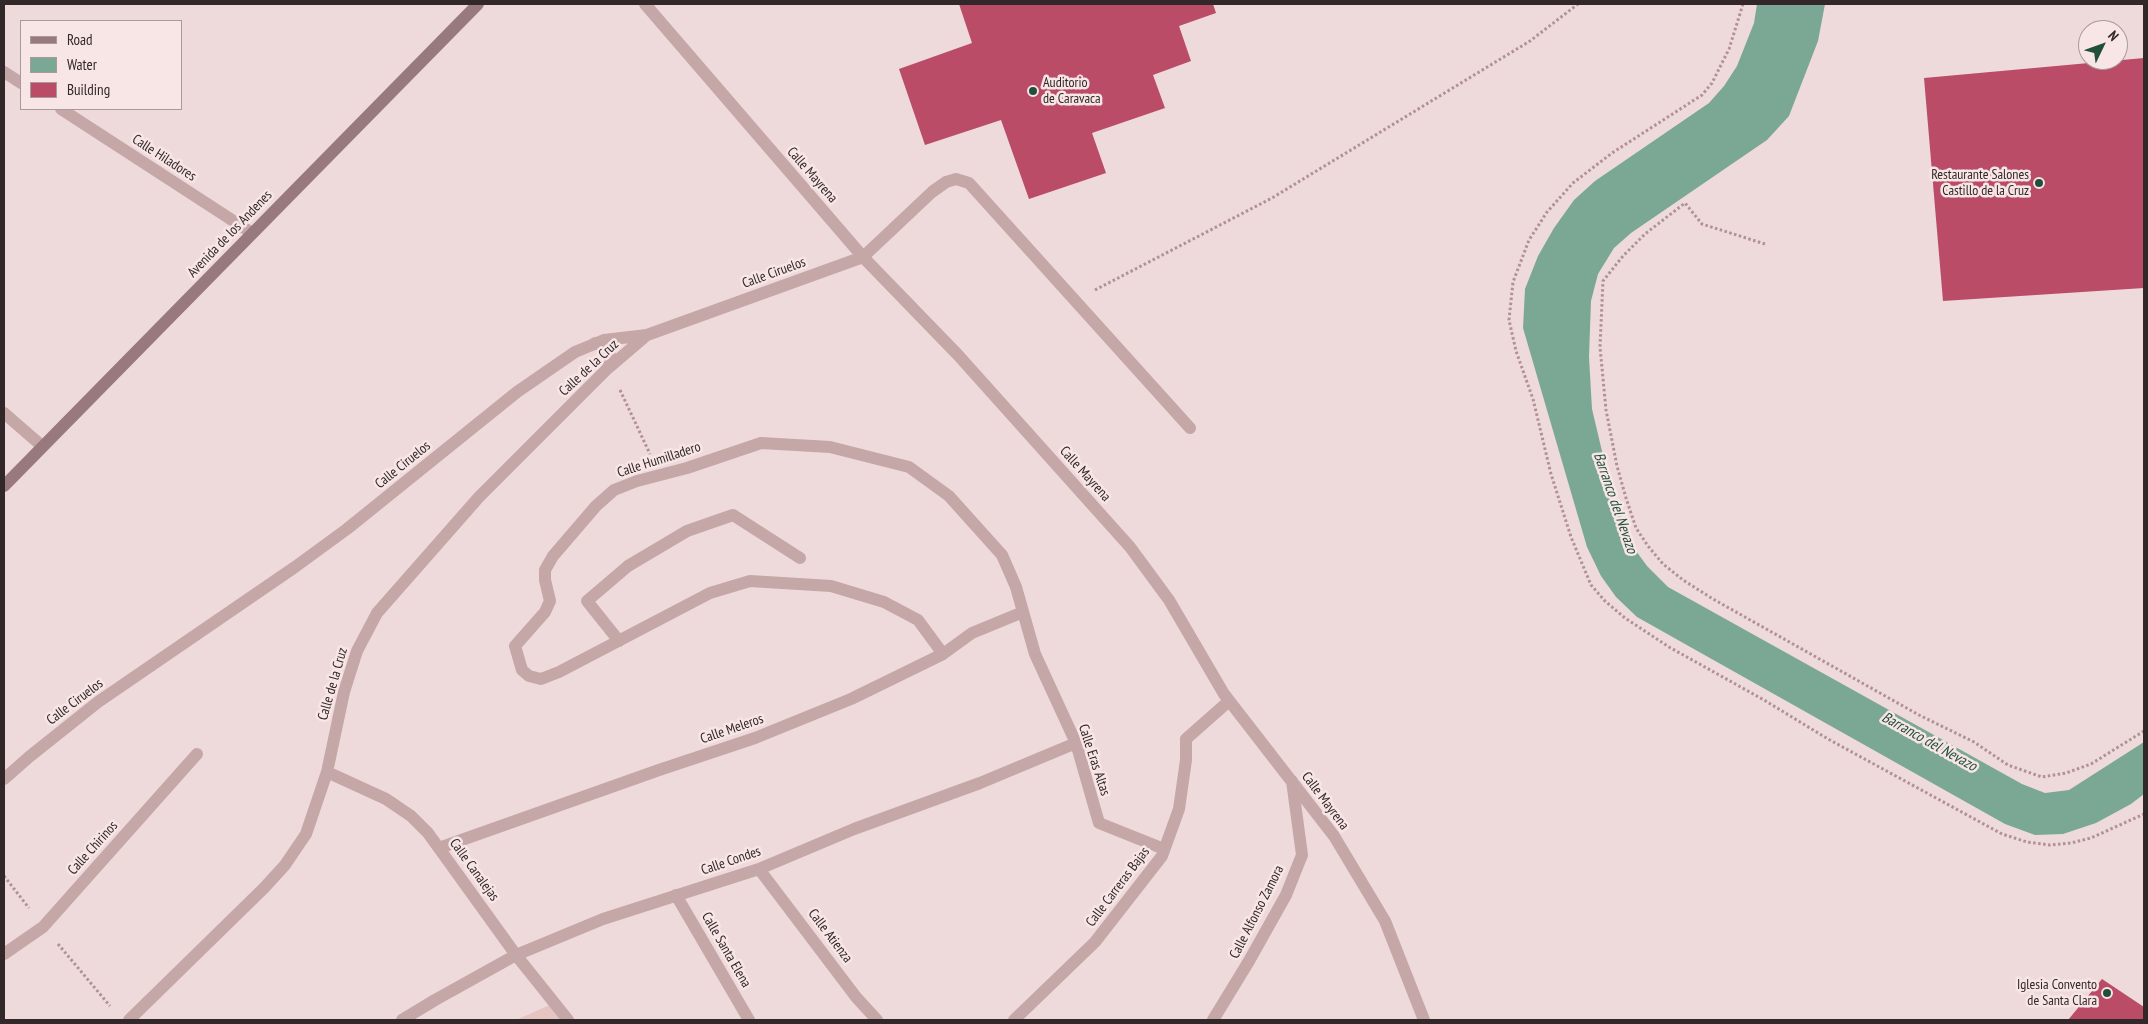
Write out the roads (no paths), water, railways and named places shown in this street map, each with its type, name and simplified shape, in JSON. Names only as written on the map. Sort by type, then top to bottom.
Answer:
[{"type":"main road","name":"Avenida de los Andenes","points":[[4,486],[478,4]]},
{"type":"street","name":"Calle Mayrena","points":[[645,4],[863,257],[958,355],[1130,547],[1169,600],[1229,700],[1334,836],[1385,921],[1424,1020]]},
{"type":"street","points":[[4,72],[20,82]]},
{"type":"street","name":"Calle Hiladores","points":[[63,110],[252,233]]},
{"type":"street","points":[[863,257],[932,192],[946,182],[956,179],[969,182],[1190,428]]},
{"type":"street","name":"Calle Ciruelos","points":[[4,779],[98,702],[295,567],[347,529],[516,392],[575,352],[604,340],[647,335],[863,257]]},
{"type":"street","name":"Calle de la Cruz","points":[[129,1020],[235,917],[285,864],[306,834],[327,772],[344,692],[357,651],[377,614],[478,497],[606,370],[647,335]]},
{"type":"street","points":[[595,343],[607,348],[610,355],[611,362],[606,370]]},
{"type":"street","points":[[4,413],[42,446]]},
{"type":"street","name":"Calle Humilladero","points":[[943,654],[918,620],[884,602],[830,586],[750,581],[710,593],[559,672],[541,679],[529,676],[522,670],[516,646],[548,606],[550,601],[545,580],[545,570],[553,556],[575,529],[614,490],[761,443],[830,447],[909,467],[949,496],[1002,556],[1016,587],[1023,612]]},
{"type":"street","points":[[619,641],[587,601],[628,566],[687,530],[733,514],[800,558]]},
{"type":"street","name":"Calle Meleros","points":[[439,848],[658,770],[755,738],[850,700],[943,654],[972,633],[1023,612]]},
{"type":"street","name":"Calle Eras Altas","points":[[1023,612],[1035,654],[1076,743],[1098,824],[1164,849]]},
{"type":"street","name":"Calle Carreras Bajas","points":[[1014,1020],[1094,942],[1162,856],[1179,809],[1186,760],[1186,740],[1229,700]]},
{"type":"street","name":"Calle Condes","points":[[402,1020],[516,955],[603,919],[759,869],[854,828],[980,783],[1076,743]]},
{"type":"street","name":"Calle Chirinos","points":[[4,954],[42,927],[197,754]]},
{"type":"street","name":"Calle Canalejas","points":[[327,772],[386,799],[411,816],[428,832],[516,955],[568,1020]]},
{"type":"street","name":"Calle Alfonso Zamora","points":[[1213,1020],[1249,962],[1286,895],[1302,855],[1292,781]]},
{"type":"street","name":"Calle Atienza","points":[[759,869],[856,996],[878,1020]]},
{"type":"street","name":"Calle Santa Elena","points":[[676,895],[749,1020]]},
{"type":"water","name":"Barranco del Nevazo","points":[[1757,4],[1825,4],[1818,41],[1789,116],[1767,140],[1631,233],[1614,248],[1598,274],[1591,301],[1589,357],[1592,409],[1610,485],[1631,544],[1647,566],[1668,587],[2022,784],[2045,793],[2069,790],[2144,742],[2144,794],[2131,804],[2096,823],[2063,834],[2035,835],[2005,824],[1637,617],[1616,597],[1601,576],[1587,547],[1523,328],[1525,289],[1538,256],[1554,228],[1574,200],[1595,181],[1709,103],[1724,86],[1737,66],[1754,23]]},
{"type":"place","name":"Auditorio de Caravaca","points":[[1033,91]]},
{"type":"place","name":"Restaurante Salones Castillo de la Cruz","points":[[2039,183]]},
{"type":"place","name":"Iglesia Convento de Santa Clara","points":[[2107,993]]}]
